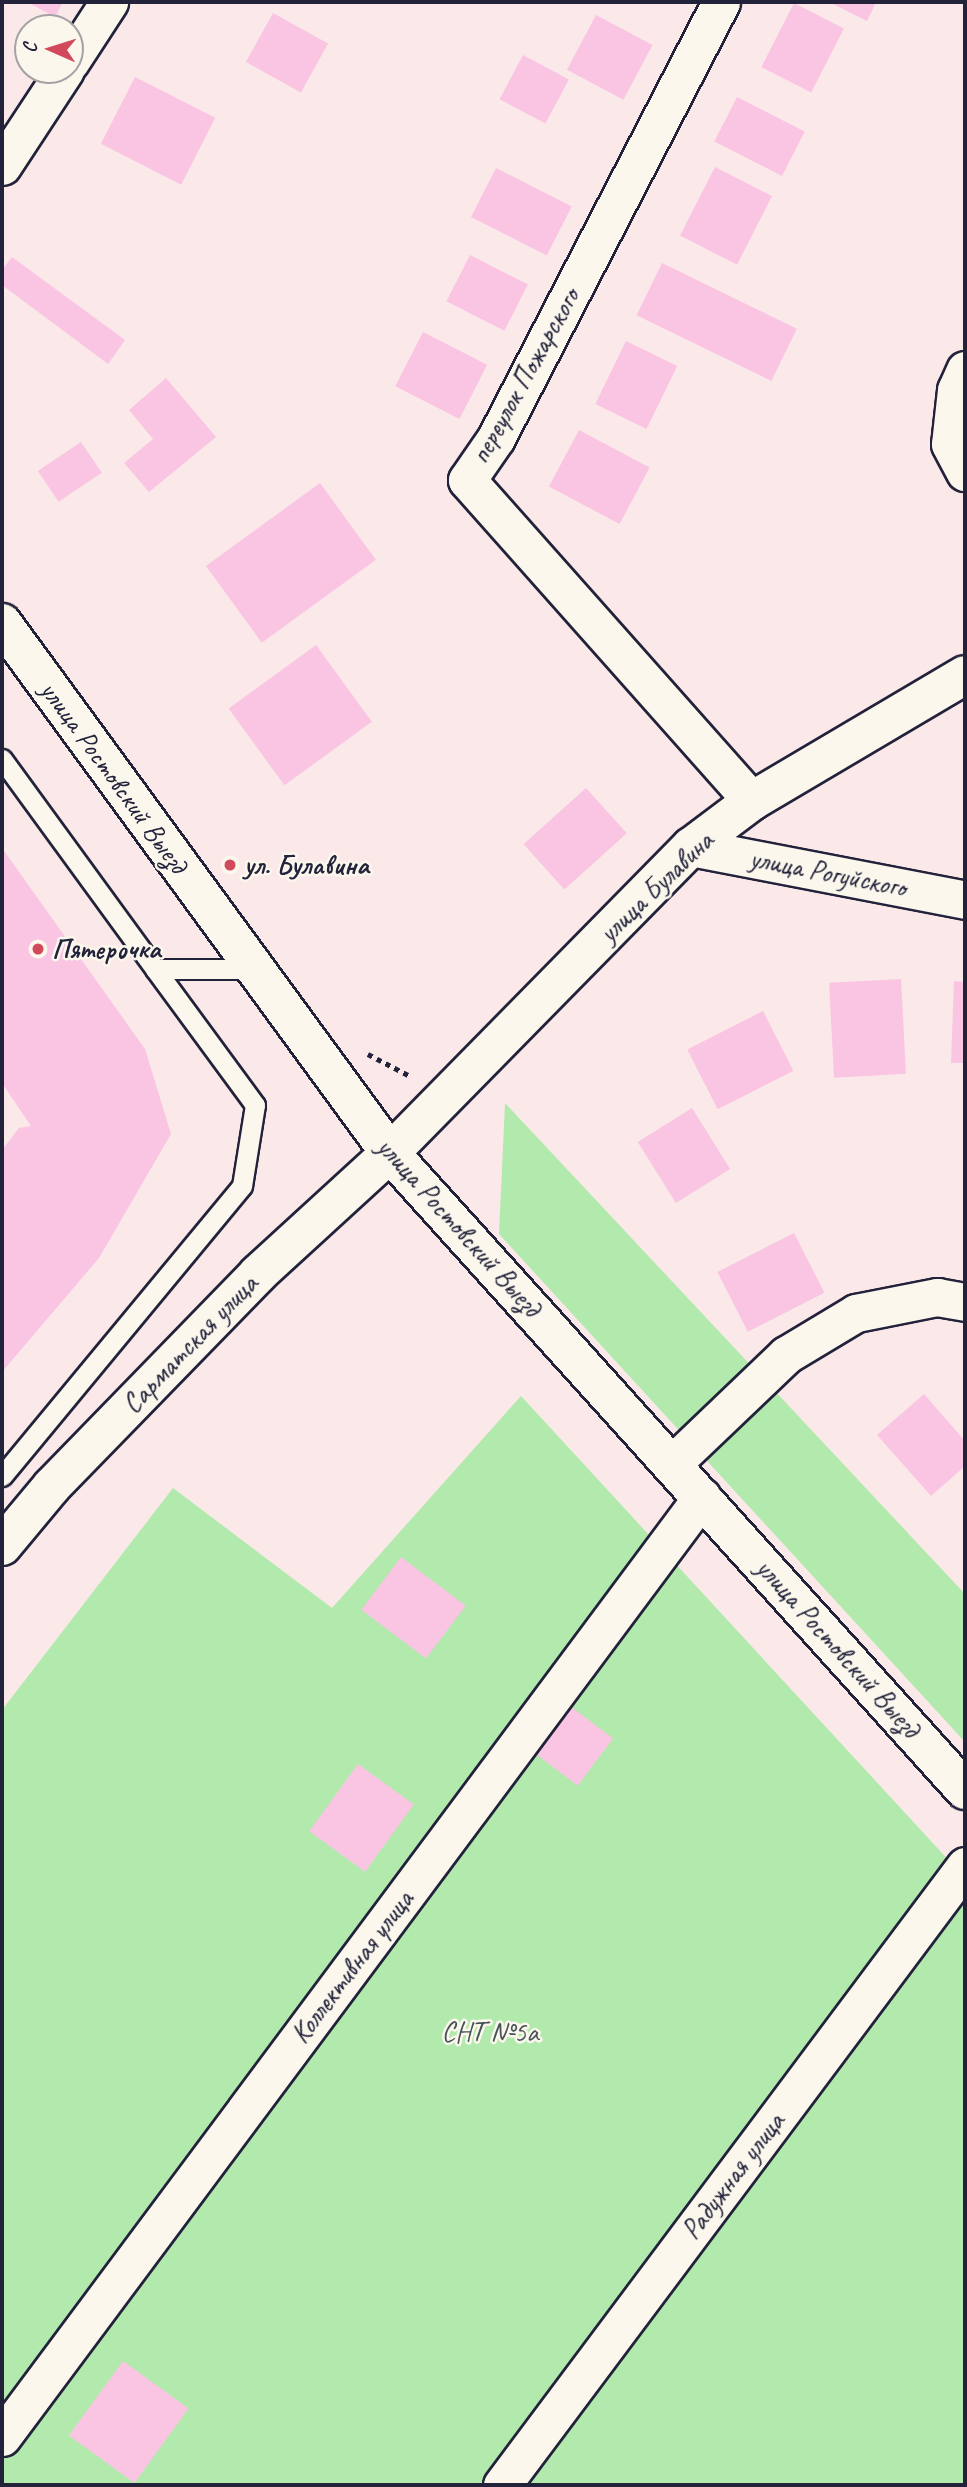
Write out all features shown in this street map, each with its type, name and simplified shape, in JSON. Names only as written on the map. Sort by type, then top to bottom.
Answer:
[{"type":"main road","name":"улица Ростовский Выезд","points":[[2,623],[390,1153],[965,1790]]},
{"type":"main road","name":"улица Булавина","points":[[390,1153],[691,847],[752,801],[965,675]]},
{"type":"main road","name":"Сарматская улица","points":[[2,1546],[52,1486],[258,1274],[390,1153]]},
{"type":"street","points":[[84,40],[109,2]]},
{"type":"street","name":"переулок Пожарского","points":[[721,2],[496,438],[467,480],[752,801]]},
{"type":"street","points":[[2,166],[56,84]]},
{"type":"street","points":[[965,370],[956,390],[950,444],[965,472]]},
{"type":"street","name":"улица Рогуйского","points":[[691,847],[965,900]]},
{"type":"street","points":[[672,1464],[786,1354],[856,1312],[937,1297],[965,1302]]},
{"type":"street","name":"Коллективная улица","points":[[2,2437],[702,1497]]},
{"type":"street","name":"Радужная улица","points":[[502,2485],[965,1866]]},
{"type":"lane","points":[[2,759],[255,1105],[243,1186],[2,1476]]},
{"type":"lane","points":[[155,969],[255,969]]},
{"type":"green space","points":[[505,1103],[965,1594],[965,1742],[499,1234]]},
{"type":"green space","name":"СНТ №5а","points":[[521,1396],[965,1878],[965,2485],[2,2485],[2,1710],[173,1488],[332,1608]]},
{"type":"building","points":[[27,2],[63,2],[57,14],[49,14]]},
{"type":"building","points":[[829,2],[876,2],[867,21]]},
{"type":"building","points":[[794,3],[844,28],[811,93],[761,67]]},
{"type":"building","points":[[273,13],[328,44],[301,93],[246,62]]},
{"type":"building","points":[[596,15],[653,45],[623,100],[567,70]]},
{"type":"building","points":[[523,55],[569,79],[545,124],[500,99]]},
{"type":"building","points":[[135,77],[215,118],[181,185],[101,144]]},
{"type":"building","points":[[737,97],[805,132],[782,176],[714,142]]},
{"type":"building","points":[[715,167],[772,196],[737,265],[680,236]]},
{"type":"building","points":[[496,168],[572,207],[547,256],[471,217]]},
{"type":"building","points":[[470,255],[528,285],[504,331],[446,301]]},
{"type":"building","points":[[12,257],[125,340],[108,364],[2,285],[2,270]]},
{"type":"building","points":[[662,263],[797,329],[771,381],[637,315]]},
{"type":"building","points":[[423,332],[487,365],[459,419],[395,386]]},
{"type":"building","points":[[626,341],[677,366],[647,429],[595,404]]},
{"type":"building","points":[[166,378],[216,437],[149,492],[124,463],[153,439],[129,410]]},
{"type":"building","points":[[579,430],[650,468],[620,524],[549,487]]},
{"type":"building","points":[[81,442],[102,473],[59,502],[38,471]]},
{"type":"building","points":[[320,483],[376,560],[262,643],[206,566]]},
{"type":"building","points":[[316,645],[372,722],[284,785],[229,708]]},
{"type":"building","points":[[586,788],[627,833],[564,890],[524,844]]},
{"type":"building","points":[[2,848],[145,1049],[171,1134],[99,1258],[2,1372],[2,1150],[19,1128],[31,1126],[2,1083]]},
{"type":"building","points":[[901,979],[906,1074],[834,1078],[829,983]]},
{"type":"building","points":[[954,981],[965,982],[965,1063],[951,1063]]},
{"type":"building","points":[[763,1011],[793,1071],[718,1109],[687,1050]]},
{"type":"building","points":[[692,1108],[730,1169],[676,1203],[638,1142]]},
{"type":"building","points":[[794,1233],[824,1293],[748,1332],[717,1272]]},
{"type":"building","points":[[924,1394],[965,1441],[965,1466],[931,1496],[877,1435]]},
{"type":"building","points":[[401,1557],[466,1606],[426,1658],[361,1610]]},
{"type":"building","points":[[566,1703],[613,1739],[578,1786],[530,1750]]},
{"type":"building","points":[[358,1764],[414,1805],[365,1872],[309,1831]]},
{"type":"building","points":[[123,2361],[189,2409],[134,2483],[69,2435]]},
{"type":"place","name":"ул. Булавина","points":[[230,865]]},
{"type":"place","name":"Пятерочка","points":[[38,949]]}]
